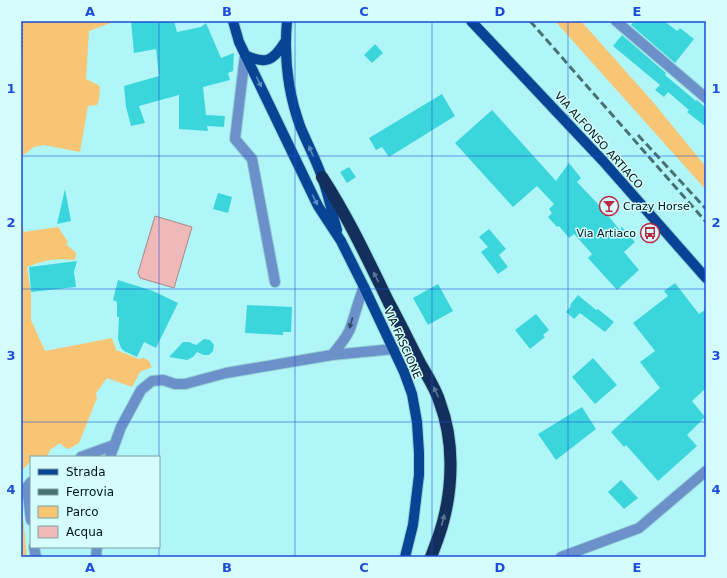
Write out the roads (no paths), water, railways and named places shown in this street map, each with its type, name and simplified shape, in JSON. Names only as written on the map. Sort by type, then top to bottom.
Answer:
[{"type":"highway","points":[[322,177],[334,196],[436,392],[444,413],[447,430],[450,473],[443,523],[432,557]]},
{"type":"main road","name":"VIA FASCIONE","points":[[232,21],[245,55],[318,206],[341,241],[394,349],[412,394],[417,422],[419,476],[413,525],[405,557]]},
{"type":"main road","name":"VIA FASCIONE","points":[[287,21],[285,42],[288,71],[295,108],[300,126],[322,177],[341,241]]},
{"type":"main road","name":"VIA ALFONSO ARTIACO","points":[[472,21],[597,155],[706,278]]},
{"type":"main road","points":[[245,55],[260,61],[266,60],[277,54],[285,42]]},
{"type":"street","points":[[616,21],[706,98]]},
{"type":"street","points":[[245,55],[235,139],[252,159],[275,282]]},
{"type":"street","points":[[332,355],[349,330],[357,303],[364,287]]},
{"type":"street","points":[[110,456],[121,427],[141,390],[152,381],[163,380],[175,384],[185,384],[226,373],[332,355],[394,349]]},
{"type":"street","points":[[84,456],[114,445]]},
{"type":"street","points":[[561,557],[639,528],[706,471]]},
{"type":"street","points":[[30,483],[27,487],[30,512]]},
{"type":"water","points":[[155,216],[192,227],[174,288],[140,278],[138,273]]},
{"type":"railway","points":[[530,21],[706,222]]},
{"type":"railway","points":[[638,135],[706,209]]},
{"type":"place","name":"Crazy Horse","points":[[609,206]]},
{"type":"place","name":"Via Artiaco","points":[[650,233]]}]
